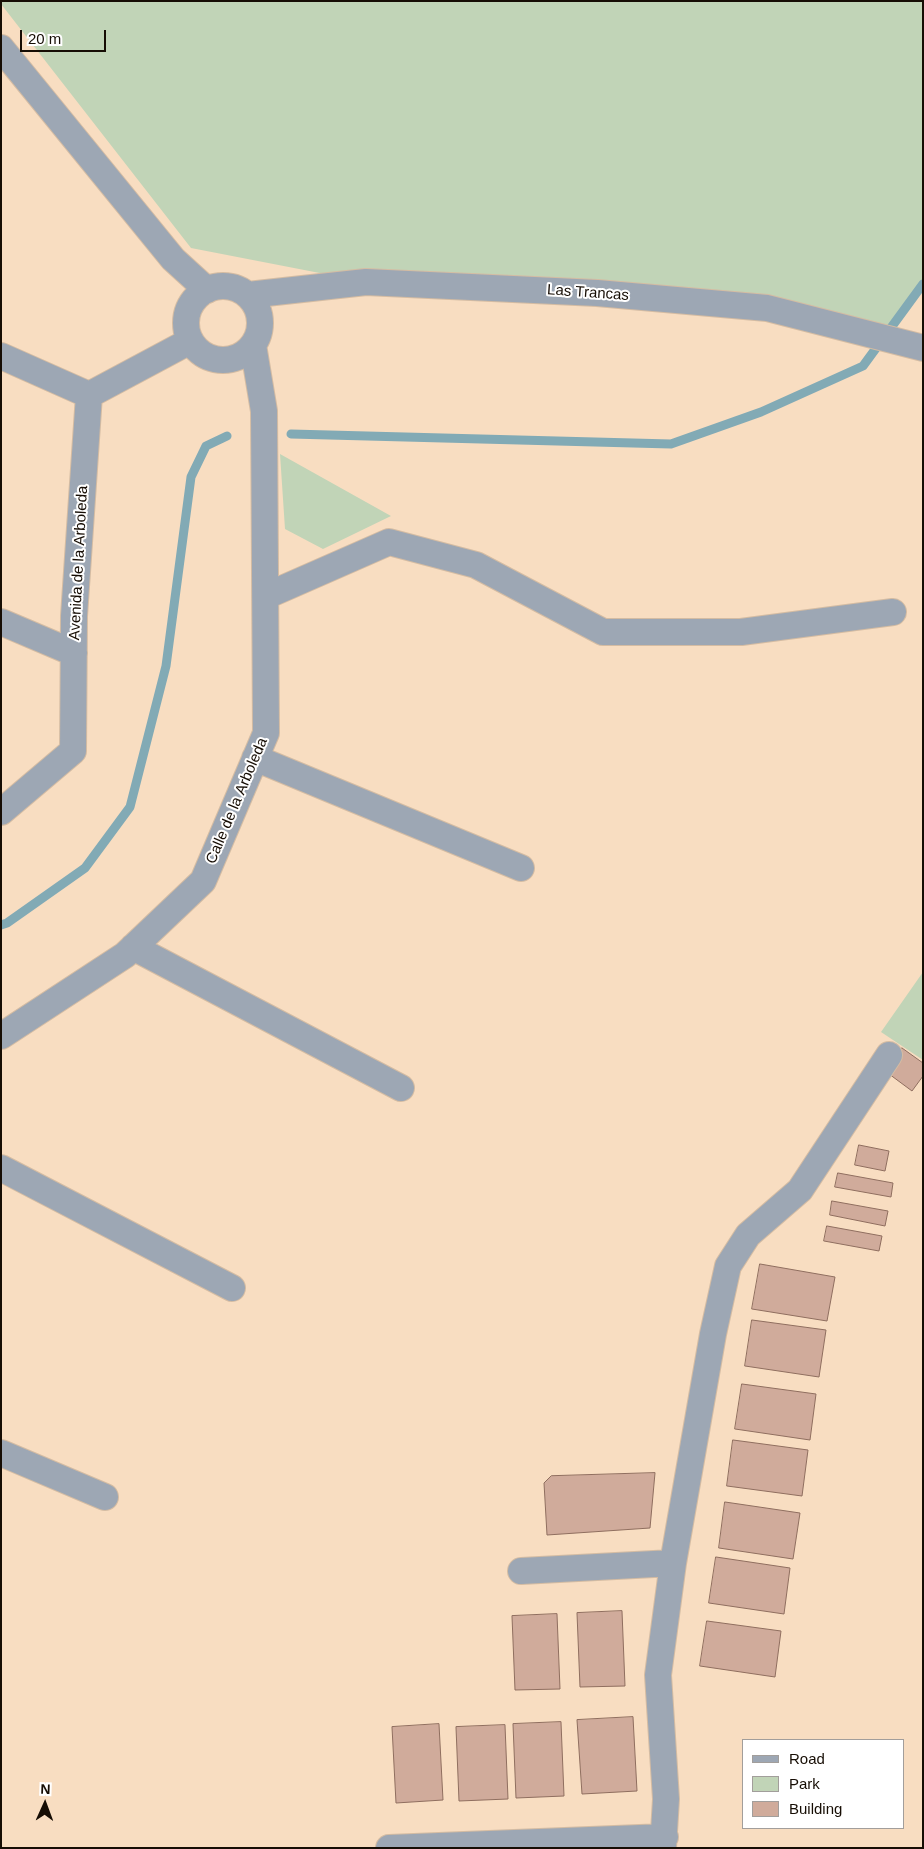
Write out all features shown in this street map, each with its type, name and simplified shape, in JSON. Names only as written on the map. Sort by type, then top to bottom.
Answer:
[{"type":"street","points":[[1,48],[173,259],[207,290]]},
{"type":"street","name":"Las Trancas","points":[[248,295],[366,282],[597,293],[767,308],[913,346]]},
{"type":"street","points":[[217,286],[239,289],[248,295],[260,314],[259,336],[253,345],[244,354],[233,359],[221,361],[208,358],[198,351],[190,341],[186,329],[186,316],[197,296],[217,286]]},
{"type":"street","points":[[1,356],[89,395],[190,341]]},
{"type":"street","name":"Calle de la Arboleda","points":[[1,1036],[125,955],[203,881],[266,733],[264,411],[253,345]]},
{"type":"street","name":"Avenida de la Arboleda","points":[[1,812],[73,751],[74,616],[89,395]]},
{"type":"street","points":[[266,596],[389,542],[476,565],[603,632],[741,632],[893,612]]},
{"type":"street","points":[[1,622],[74,653]]},
{"type":"street","points":[[255,758],[520,868]]},
{"type":"street","points":[[133,947],[401,1088]]},
{"type":"street","points":[[389,1848],[664,1842],[666,1799],[658,1675],[673,1563],[713,1334],[728,1266],[748,1235],[800,1190],[889,1055]]},
{"type":"street","points":[[1,1168],[232,1288]]},
{"type":"street","points":[[1,1453],[104,1497]]},
{"type":"street","points":[[521,1571],[673,1563]]},
{"type":"green space","points":[[1,1],[923,1],[923,284],[885,336],[767,308],[366,282],[191,248],[1,4]]},
{"type":"green space","points":[[280,454],[391,516],[323,549],[285,529]]},
{"type":"green space","points":[[923,972],[923,1060],[881,1032]]},
{"type":"building","points":[[902,1048],[923,1063],[923,1076],[912,1091],[885,1071]]},
{"type":"building","points":[[859,1145],[889,1151],[885,1171],[855,1165]]},
{"type":"building","points":[[838,1173],[893,1183],[891,1197],[835,1187]]},
{"type":"building","points":[[832,1201],[888,1211],[885,1226],[830,1215]]},
{"type":"building","points":[[827,1226],[882,1236],[879,1251],[824,1241]]},
{"type":"building","points":[[760,1264],[835,1277],[827,1321],[752,1309]]},
{"type":"building","points":[[752,1320],[826,1330],[819,1377],[745,1366]]},
{"type":"building","points":[[742,1384],[816,1394],[810,1440],[735,1429]]},
{"type":"building","points":[[733,1440],[808,1450],[802,1496],[727,1486]]},
{"type":"building","points":[[655,1473],[650,1528],[547,1535],[544,1483],[551,1476]]},
{"type":"building","points":[[725,1502],[800,1513],[793,1559],[719,1548]]},
{"type":"building","points":[[716,1557],[790,1568],[784,1614],[709,1603]]},
{"type":"building","points":[[622,1611],[625,1686],[580,1687],[577,1613]]},
{"type":"building","points":[[557,1614],[560,1689],[515,1690],[512,1616]]},
{"type":"building","points":[[707,1621],[781,1631],[775,1677],[700,1666]]},
{"type":"building","points":[[633,1717],[637,1791],[582,1794],[577,1720]]},
{"type":"building","points":[[561,1722],[564,1796],[516,1798],[513,1724]]},
{"type":"building","points":[[439,1724],[443,1800],[396,1803],[392,1727]]},
{"type":"building","points":[[505,1725],[508,1799],[459,1801],[456,1727]]},
{"type":"waterway","points":[[291,434],[671,444],[761,412],[863,366],[923,284]]},
{"type":"waterway","points":[[1,925],[7,923],[85,868],[130,807],[166,666],[191,477],[206,446],[227,436]]}]
